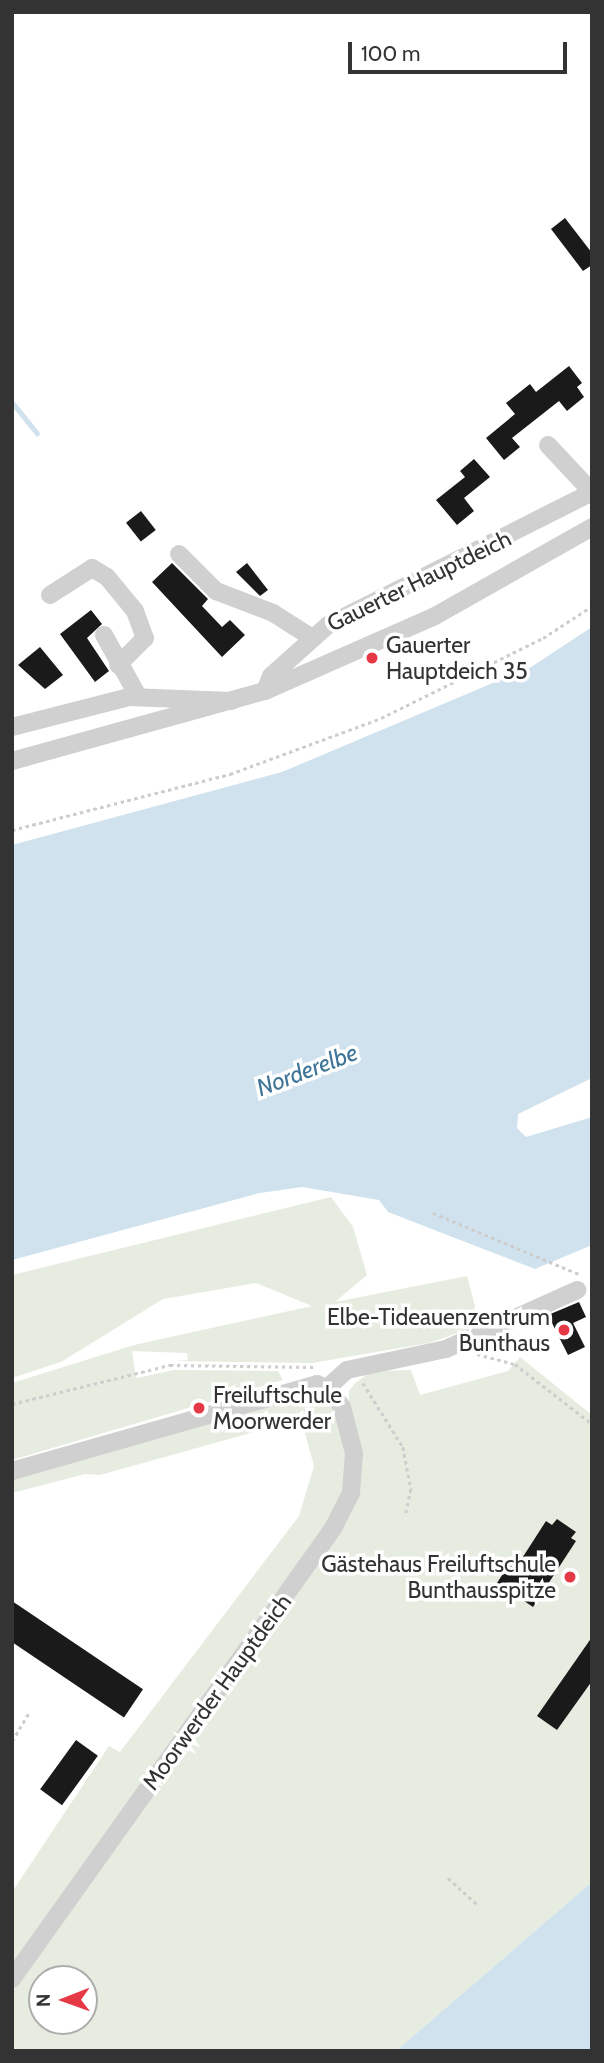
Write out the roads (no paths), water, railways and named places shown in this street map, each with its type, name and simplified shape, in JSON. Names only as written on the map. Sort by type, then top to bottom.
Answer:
[{"type":"street","points":[[548,445],[592,492]]},
{"type":"street","name":"Gauerter Hauptdeich","points":[[265,691],[271,676],[311,637],[592,492]]},
{"type":"street","name":"Gauerter Hauptdeich","points":[[12,761],[239,702],[435,616],[592,527]]},
{"type":"street","points":[[179,554],[216,591],[273,613],[311,637]]},
{"type":"street","points":[[50,595],[92,568],[107,578],[135,611],[145,638],[118,665]]},
{"type":"street","points":[[104,635],[118,665],[138,696]]},
{"type":"street","name":"Gauerter Hauptdeich","points":[[12,727],[138,696],[239,702]]},
{"type":"street","points":[[12,1471],[309,1384],[331,1382],[353,1369],[446,1349],[582,1284]]},
{"type":"street","name":"Moorwerder Hauptdeich","points":[[12,1979],[344,1511],[355,1469],[353,1441],[331,1382]]},
{"type":"water","name":"Norderelbe","points":[[592,627],[592,1078],[518,1114],[517,1128],[526,1137],[592,1117],[592,1245],[535,1269],[388,1212],[379,1200],[302,1187],[260,1193],[12,1260],[12,845],[282,772],[531,667]]},
{"type":"water","points":[[592,1882],[592,2051],[396,2051],[549,1919]]},
{"type":"waterway","points":[[12,402],[37,433]]},
{"type":"place","name":"Gauerter Hauptdeich 35","points":[[372,658]]},
{"type":"place","name":"Elbe-Tideauenzentrum Bunthaus","points":[[564,1330]]},
{"type":"place","name":"Freiluftschule Moorwerder","points":[[199,1408]]},
{"type":"place","name":"Gästehaus Freiluftschule Bunthausspitze","points":[[570,1577]]}]
